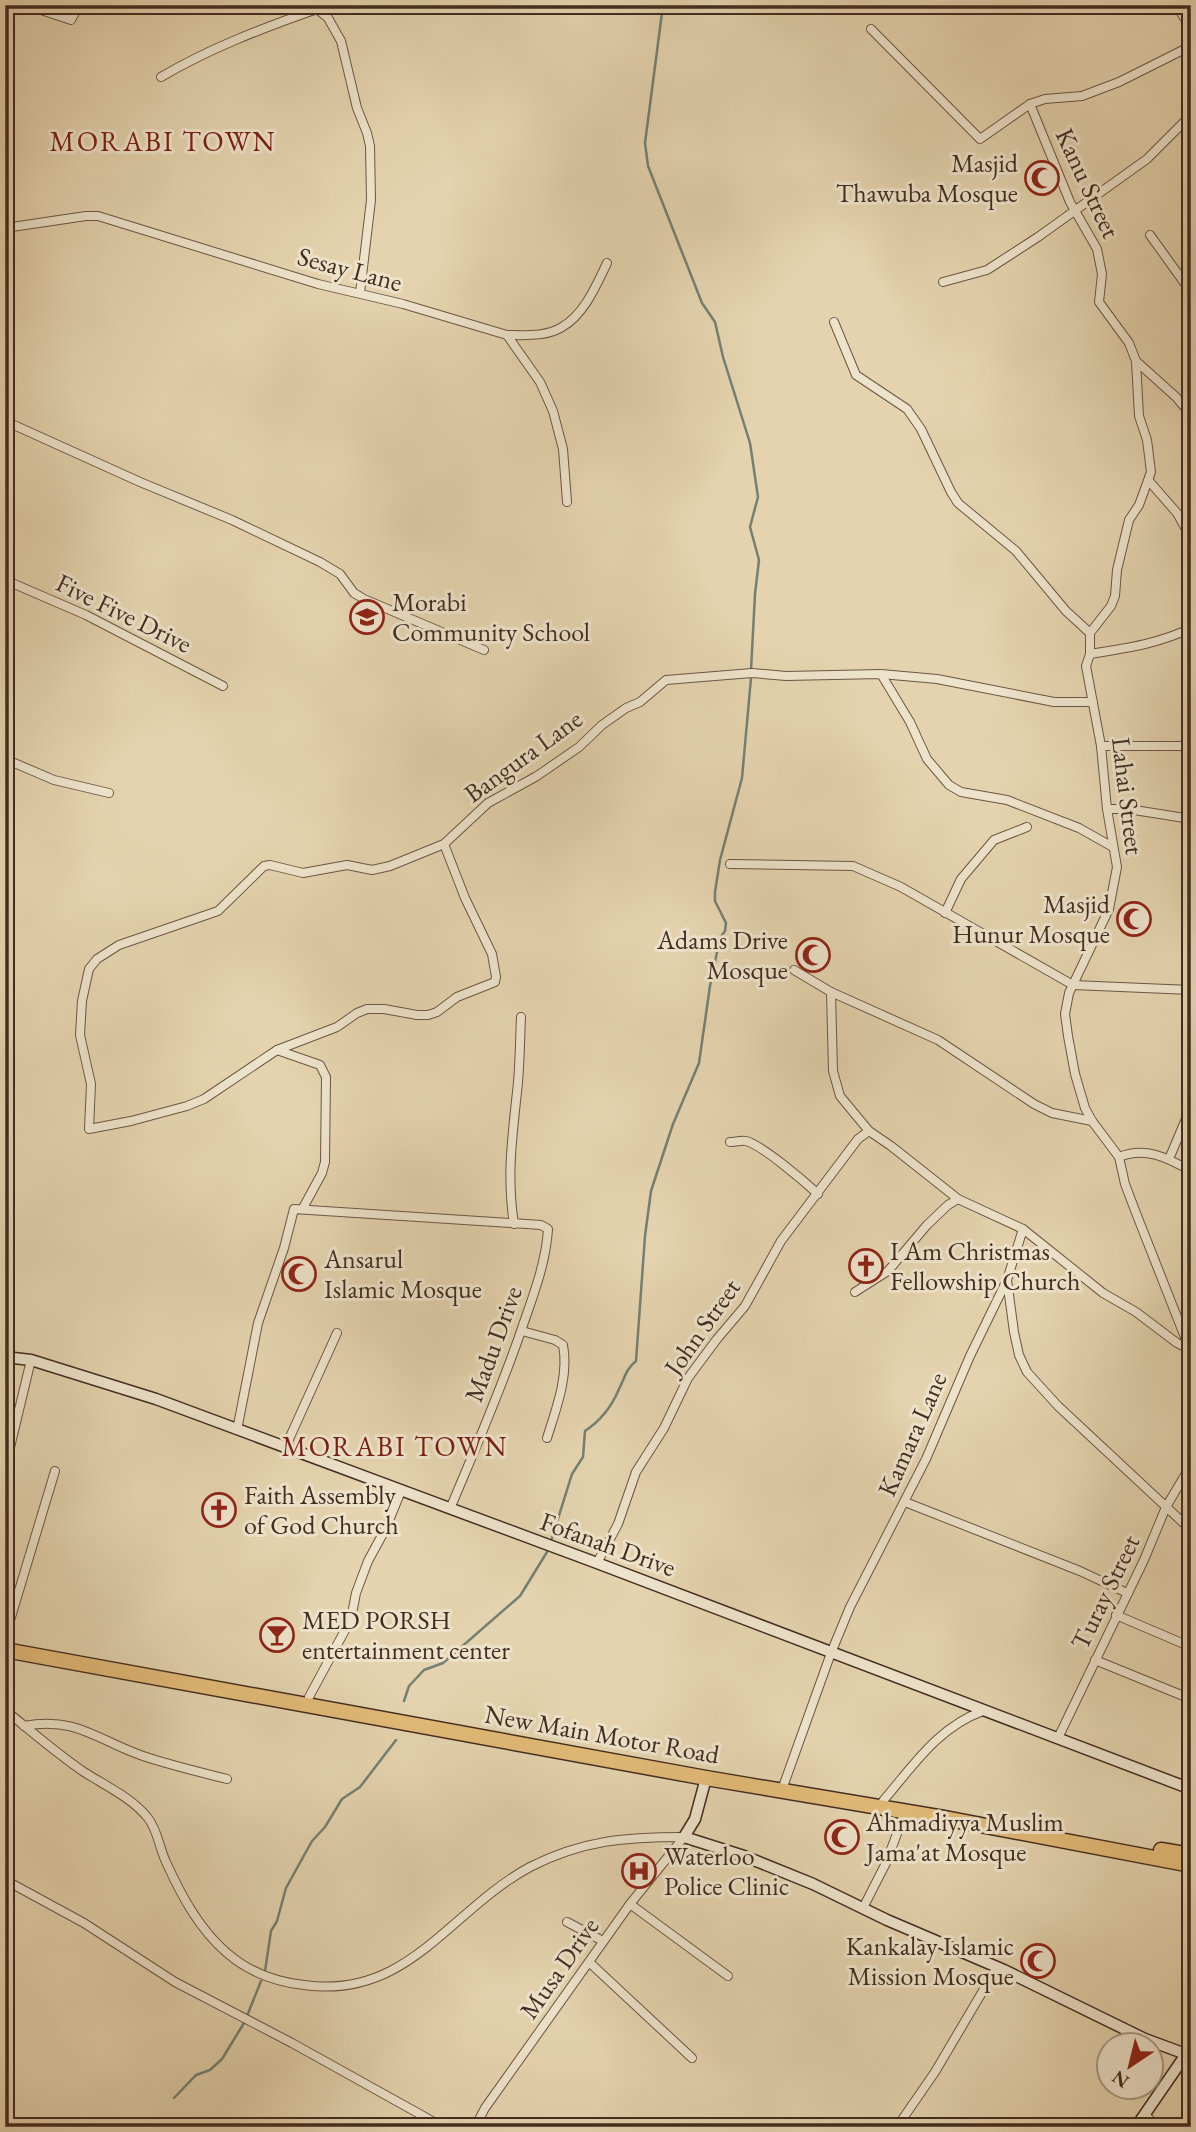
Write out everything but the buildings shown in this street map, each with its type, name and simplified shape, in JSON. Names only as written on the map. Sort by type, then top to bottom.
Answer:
[{"type":"highway","name":"New Main Motor Road","points":[[5,1640],[784,1784],[1191,1855]]},
{"type":"highway","name":"New Main Motor Road","points":[[5,1650],[1191,1866]]},
{"type":"street","points":[[13,5],[35,6],[71,20],[79,5]]},
{"type":"street","points":[[1176,5],[1189,22]]},
{"type":"street","points":[[161,77],[185,62],[316,7],[328,18],[341,41],[357,108],[368,133],[370,146],[371,200],[360,293]]},
{"type":"street","points":[[871,29],[980,139],[1030,104],[1082,96],[1119,82],[1191,46]]},
{"type":"street","name":"Kanu Street","points":[[1030,104],[1070,202],[1097,249],[1102,274],[1099,302],[1129,343],[1136,361],[1176,397],[1191,415]]},
{"type":"street","points":[[943,282],[987,270],[1038,237],[1147,159],[1191,115]]},
{"type":"street","name":"Sesay Lane","points":[[5,228],[98,216],[318,284],[360,293],[507,335],[537,335],[562,328],[575,317],[595,288],[607,262]]},
{"type":"street","points":[[1150,235],[1191,292]]},
{"type":"street","points":[[834,322],[856,374],[907,409],[921,429],[950,492],[958,503],[1016,551],[1066,611],[1090,633]]},
{"type":"street","points":[[507,335],[540,382],[553,411],[563,449],[567,502]]},
{"type":"street","points":[[1136,361],[1139,416],[1147,440],[1151,472],[1139,505],[1129,520],[1117,570],[1115,596],[1111,606],[1090,633],[1090,654],[1142,647],[1191,628]]},
{"type":"street","points":[[5,421],[232,520],[320,562],[340,574],[354,593],[364,599],[484,650]]},
{"type":"street","points":[[1149,481],[1177,513],[1191,538]]},
{"type":"street","name":"Five Five Drive","points":[[5,580],[86,615],[223,686]]},
{"type":"street","name":"Lahai Street","points":[[1090,654],[1086,666],[1101,747],[1111,846],[1117,867],[1109,908],[1069,993],[1065,1014],[1068,1036],[1074,1074],[1092,1121],[1119,1157],[1129,1194],[1190,1350]]},
{"type":"street","name":"Bangura Lane","points":[[277,1050],[196,1102],[131,1121],[89,1129],[91,1084],[80,1035],[89,969],[97,959],[119,945],[218,911],[264,866],[270,864],[303,873],[347,865],[372,870],[390,866],[444,844],[488,803],[548,769],[579,747],[602,725],[626,708],[640,702],[666,680],[752,673],[786,676],[881,674],[937,679],[1054,702],[1093,702]]},
{"type":"street","points":[[881,674],[910,722],[927,759],[949,785],[961,792],[1007,800],[1079,828],[1111,846]]},
{"type":"street","points":[[1101,747],[1191,746]]},
{"type":"street","points":[[5,759],[54,780],[109,793]]},
{"type":"street","points":[[1107,809],[1128,809],[1191,819]]},
{"type":"street","points":[[945,913],[961,879],[994,840],[1027,827]]},
{"type":"street","points":[[277,1050],[337,1027],[346,1019],[367,1009],[428,1015],[457,998],[495,982],[492,954],[465,898],[444,844]]},
{"type":"street","points":[[730,864],[853,866],[901,887],[1073,985],[1191,990]]},
{"type":"street","points":[[794,970],[831,992],[938,1040],[1034,1104],[1052,1113],[1092,1121]]},
{"type":"street","points":[[831,992],[834,1071],[840,1096],[869,1131],[958,1199],[1023,1229],[1103,1293],[1136,1312],[1190,1350]]},
{"type":"street","points":[[237,1430],[258,1323],[284,1248],[294,1209],[513,1224],[509,1167],[519,1074],[521,1017]]},
{"type":"street","points":[[277,1050],[320,1065],[326,1077],[324,1162],[322,1173],[303,1209]]},
{"type":"street","points":[[1169,1159],[1191,1107]]},
{"type":"street","name":"John Street","points":[[597,1563],[618,1524],[636,1472],[664,1428],[688,1378],[716,1339],[745,1306],[781,1241],[858,1139],[869,1131]]},
{"type":"street","points":[[730,1143],[746,1141],[757,1147],[793,1172],[818,1194]]},
{"type":"street","points":[[1119,1157],[1139,1151],[1169,1159],[1191,1171]]},
{"type":"street","points":[[855,1292],[888,1271],[927,1225],[958,1199]]},
{"type":"street","name":"Madu Drive","points":[[450,1509],[504,1382],[535,1292],[547,1242],[548,1229],[541,1225],[513,1224]]},
{"type":"street","name":"Kamara Lane","points":[[784,1784],[831,1653],[865,1574],[888,1537],[926,1458],[970,1356],[1007,1280],[1023,1229]]},
{"type":"street","points":[[1007,1280],[1014,1332],[1019,1355],[1027,1372],[1049,1398],[1191,1530]]},
{"type":"street","points":[[522,1331],[555,1340],[563,1345],[565,1358],[560,1393],[547,1438]]},
{"type":"street","points":[[285,1448],[337,1333]]},
{"type":"street","name":"Fofanah Drive","points":[[5,1357],[31,1360],[117,1386],[597,1563],[1191,1789]]},
{"type":"street","points":[[6,1464],[31,1360]]},
{"type":"street","name":"Turay Street","points":[[1058,1738],[1166,1507],[1191,1465]]},
{"type":"street","points":[[5,1640],[55,1471]]},
{"type":"street","points":[[309,1697],[351,1619],[356,1593],[364,1572],[401,1491]]},
{"type":"street","points":[[905,1502],[1080,1571],[1127,1593]]},
{"type":"street","points":[[1116,1615],[1191,1647]]},
{"type":"street","points":[[1095,1660],[1191,1699]]},
{"type":"street","points":[[5,1710],[65,1759],[111,1788],[147,1817],[155,1829],[165,1860],[188,1907],[228,1954],[254,1972],[284,1983],[318,1987],[362,1983],[406,1964],[500,1886],[530,1867],[592,1843],[621,1838],[684,1837],[744,1856],[998,1967],[1145,2039],[1189,2052],[1136,2127]]},
{"type":"street","points":[[883,1801],[943,1733],[964,1717],[983,1711]]},
{"type":"street","points":[[24,1726],[43,1722],[68,1725],[141,1755],[227,1779]]},
{"type":"street","points":[[684,1837],[695,1819],[706,1778]]},
{"type":"street","points":[[863,1908],[886,1863],[905,1812]]},
{"type":"street","name":"Musa Drive","points":[[475,2127],[485,2108],[603,1941],[684,1837]]},
{"type":"street","points":[[5,1880],[84,1923],[175,1982],[443,2127]]},
{"type":"street","points":[[630,1904],[728,1976]]},
{"type":"street","points":[[567,1922],[603,1941]]},
{"type":"street","points":[[589,1962],[692,2058]]},
{"type":"street","points":[[897,2127],[940,2064],[998,1967]]},
{"type":"street","points":[[1145,2115],[1158,2127]]},
{"type":"waterway","points":[[663,5],[645,143],[648,166],[702,303],[715,322],[750,443],[758,497],[750,527],[759,560],[751,670]]},
{"type":"waterway","points":[[551,1541],[572,1474],[583,1457],[585,1431],[596,1423],[609,1407],[628,1370],[636,1361],[651,1191],[673,1124],[699,1063],[710,986],[720,938],[725,931],[726,923],[715,901],[715,892],[720,860],[742,778],[751,678]]},
{"type":"waterway","points":[[404,1701],[409,1686],[424,1670],[443,1663],[520,1596],[547,1552]]},
{"type":"waterway","points":[[265,1971],[271,1931],[277,1921],[286,1888],[312,1841],[325,1827],[342,1799],[360,1787],[396,1740]]},
{"type":"waterway","points":[[247,2016],[261,1981]]},
{"type":"waterway","points":[[174,2098],[196,2075],[210,2070],[222,2059],[244,2023]]},
{"type":"place","name":"Masjid Thawuba Mosque","points":[[1042,178]]},
{"type":"place","name":"Morabi Community School","points":[[367,617]]},
{"type":"place","name":"Masjid Hunur Mosque","points":[[1134,919]]},
{"type":"place","name":"Adams Drive Mosque","points":[[813,955]]},
{"type":"place","name":"I Am Christmas Fellowship Church","points":[[866,1266]]},
{"type":"place","name":"Ansarul Islamic Mosque","points":[[299,1274]]},
{"type":"place","name":"Faith Assembly of God Church","points":[[219,1510]]},
{"type":"place","name":"MED PORSH entertainment center","points":[[277,1635]]},
{"type":"place","name":"Ahmadiyya Muslim Jama'at Mosque","points":[[842,1837]]},
{"type":"place","name":"Waterloo Police Clinic","points":[[639,1871]]},
{"type":"place","name":"Kankalay Islamic Mission Mosque","points":[[1038,1961]]},
{"type":"district","name":"MORABI TOWN","points":[[163,141]]},
{"type":"district","name":"MORABI TOWN","points":[[395,1446]]}]
